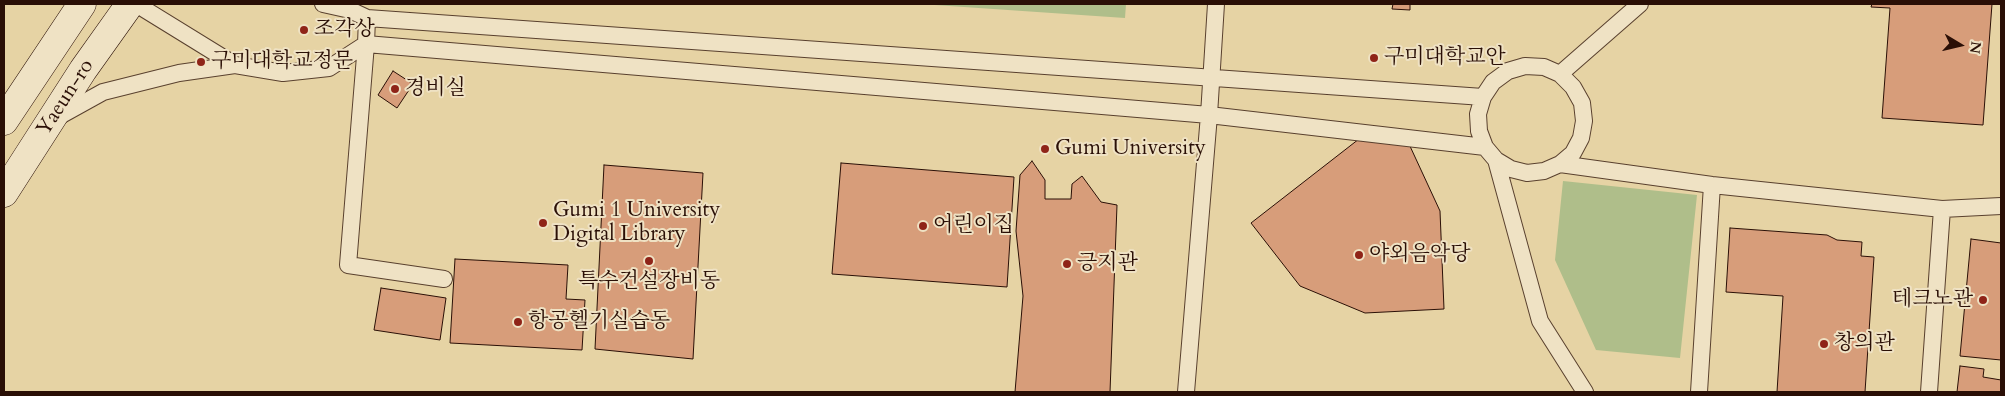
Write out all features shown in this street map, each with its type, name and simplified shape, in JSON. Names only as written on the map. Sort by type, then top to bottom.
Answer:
[{"type":"main road","name":"Yaeun-ro","points":[[4,121],[82,4]]},
{"type":"main road","name":"Yaeun-ro","points":[[4,193],[83,70],[130,4]]},
{"type":"lane","points":[[136,4],[235,65]]},
{"type":"lane","points":[[323,4],[350,10],[367,18],[1211,76],[1483,97]]},
{"type":"lane","points":[[1186,392],[1209,115],[1216,4]]},
{"type":"lane","points":[[1560,74],[1640,4]]},
{"type":"lane","points":[[367,18],[348,266],[444,279]]},
{"type":"lane","points":[[50,121],[103,92],[179,73],[235,65],[283,73],[329,68],[366,44],[1209,115],[1485,147]]},
{"type":"lane","points":[[1525,66],[1544,67],[1560,74],[1573,87],[1582,103],[1584,121],[1581,138],[1573,153],[1560,164],[1544,172],[1527,173],[1511,169],[1496,160],[1485,147],[1479,131],[1478,114],[1483,97],[1493,82],[1508,71],[1525,66]]},
{"type":"lane","points":[[1496,160],[1540,320],[1585,392]]},
{"type":"lane","points":[[1560,164],[1712,185],[1942,209],[2001,206]]},
{"type":"lane","points":[[1698,392],[1712,185]]},
{"type":"lane","points":[[1929,392],[1942,209]]},
{"type":"green space","points":[[920,4],[1126,4],[1125,18]]},
{"type":"green space","points":[[1563,181],[1697,195],[1680,358],[1596,350],[1555,260]]},
{"type":"building","points":[[1393,4],[1410,4],[1410,10],[1392,9]]},
{"type":"building","points":[[1872,4],[1992,4],[1983,125],[1882,118],[1890,8],[1871,7]]},
{"type":"building","name":"경비실","points":[[393,71],[413,84],[397,108],[378,95]]},
{"type":"building","name":"야외음악당","points":[[1359,139],[1409,144],[1440,211],[1444,309],[1365,313],[1300,286],[1251,223]]},
{"type":"building","name":"긍지관","points":[[1032,161],[1045,180],[1045,199],[1071,199],[1072,184],[1082,176],[1101,202],[1117,205],[1110,392],[1015,392],[1023,296],[1016,231],[1020,175]]},
{"type":"building","name":"어린이집","points":[[841,163],[1014,177],[1007,287],[832,274]]},
{"type":"building","name":"특수건설장비동","points":[[604,165],[703,173],[693,359],[595,349]]},
{"type":"building","name":"창의관","points":[[1730,228],[1827,235],[1837,240],[1862,242],[1861,256],[1874,257],[1865,392],[1777,392],[1783,296],[1726,292]]},
{"type":"building","name":"테크노관","points":[[1971,239],[2001,243],[2001,360],[1960,356]]},
{"type":"building","name":"항공헬기실습동","points":[[455,259],[568,265],[566,299],[585,300],[582,350],[450,343]]},
{"type":"building","points":[[381,288],[446,298],[440,340],[374,330]]},
{"type":"building","points":[[1960,366],[1984,369],[1983,377],[2001,380],[2001,392],[1957,392]]},
{"type":"place","name":"조각상","points":[[304,30]]},
{"type":"place","name":"구미대학교안","points":[[1374,58]]},
{"type":"place","name":"구미대학교정문","points":[[201,62]]},
{"type":"place","name":"경비실","points":[[395,89]]},
{"type":"place","name":"Gumi University","points":[[1045,149]]},
{"type":"place","name":"Gumi 1 University Digital Library","points":[[543,223]]},
{"type":"place","name":"어린이집","points":[[923,226]]},
{"type":"place","name":"야외음악당","points":[[1359,255]]},
{"type":"place","name":"특수건설장비동","points":[[649,261]]},
{"type":"place","name":"긍지관","points":[[1067,264]]},
{"type":"place","name":"테크노관","points":[[1983,300]]},
{"type":"place","name":"항공헬기실습동","points":[[518,322]]},
{"type":"place","name":"창의관","points":[[1824,344]]}]
